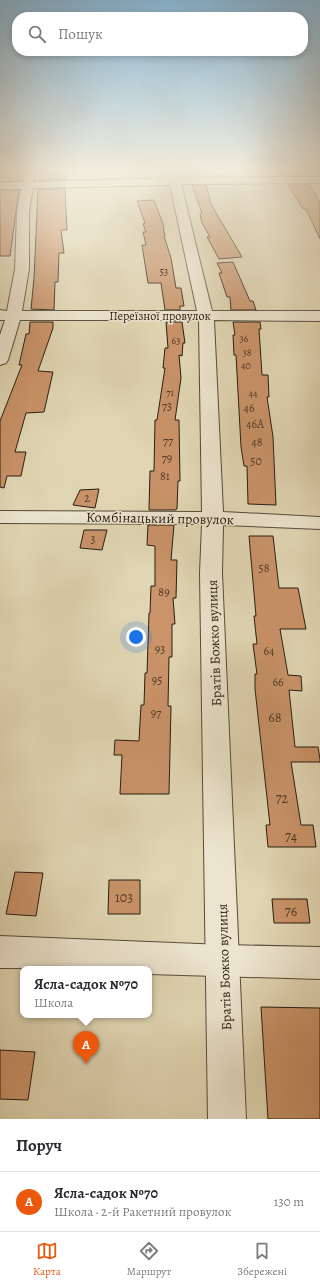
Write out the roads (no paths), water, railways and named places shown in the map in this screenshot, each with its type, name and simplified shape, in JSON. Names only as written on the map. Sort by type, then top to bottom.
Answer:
[{"type":"street","points":[[0,360],[7,315],[22,269],[23,223]]},
{"type":"street","name":"Братів Божко вулиця","points":[[185,223],[206,316],[213,518],[211,573],[228,1119]]},
{"type":"street","name":"Переїзної провулок","points":[[7,315],[320,316]]},
{"type":"street","name":"Комбінацький провулок","points":[[0,517],[213,518],[320,522]]},
{"type":"street","points":[[0,952],[224,961],[320,963]]},
{"type":"place","name":"Ясла-садок №70","points":[[86,1064]]}]
